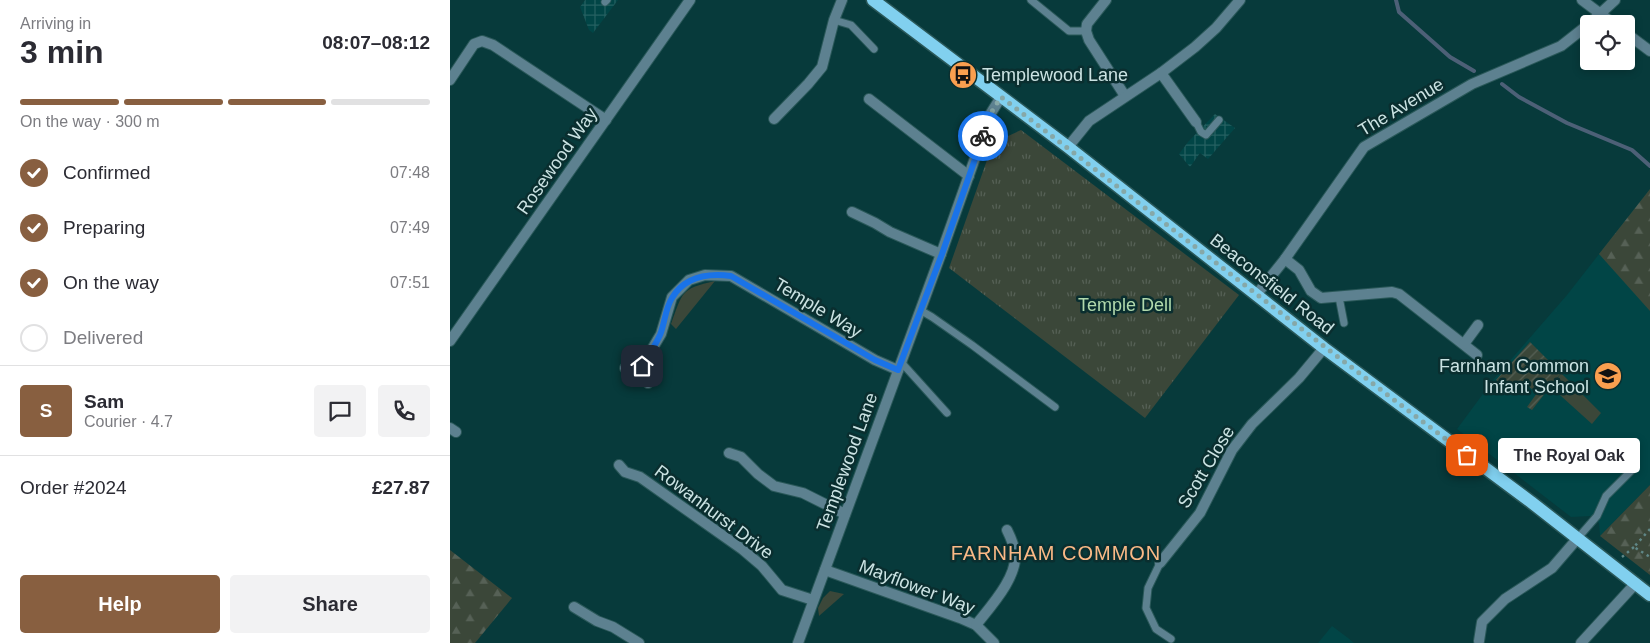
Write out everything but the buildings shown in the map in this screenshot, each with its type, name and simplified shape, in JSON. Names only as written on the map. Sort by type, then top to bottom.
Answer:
[{"type":"main road","name":"Beaconsfield Road","points":[[873,0],[1068,147],[1324,348],[1531,502],[1650,595]]},
{"type":"street","name":"Rosewood Way","points":[[450,341],[690,0]]},
{"type":"street","points":[[774,119],[822,67],[834,20],[842,0]]},
{"type":"street","points":[[1106,0],[1087,24],[1086,31],[1089,40],[1126,96]]},
{"type":"street","points":[[1068,147],[1090,121],[1161,73],[1195,47],[1216,28],[1240,0]]},
{"type":"street","points":[[1582,0],[1602,14]]},
{"type":"street","name":"The Avenue","points":[[1602,14],[1615,0]]},
{"type":"street","name":"The Avenue","points":[[1257,294],[1285,259],[1364,147],[1472,84],[1561,46],[1580,31]]},
{"type":"street","points":[[1635,40],[1650,52]]},
{"type":"street","points":[[450,80],[474,44],[482,41],[493,45],[606,120]]},
{"type":"street","points":[[1161,73],[1196,122]]},
{"type":"street","name":"Templewood Lane","points":[[798,643],[942,254],[991,113],[1001,97]]},
{"type":"street","points":[[869,99],[969,176]]},
{"type":"street","points":[[852,212],[890,232],[942,254]]},
{"type":"street","points":[[1285,259],[1299,270],[1311,291],[1321,298],[1392,292],[1399,294],[1477,355]]},
{"type":"street","name":"Temple Way","points":[[642,366],[661,334],[672,297],[688,280],[705,275],[718,274],[731,276],[875,360],[899,366]]},
{"type":"street","points":[[1464,344],[1478,325]]},
{"type":"street","name":"Scott Close","points":[[1160,563],[1200,513],[1232,450],[1252,424],[1299,378],[1324,348]]},
{"type":"street","points":[[625,368],[642,366],[648,383]]},
{"type":"street","points":[[729,453],[741,457],[758,474],[774,486],[803,493],[845,514]]},
{"type":"street","name":"Rowanhurst Drive","points":[[619,465],[625,472],[640,477],[742,549],[762,566],[782,590],[814,600]]},
{"type":"street","points":[[976,626],[1006,584],[1013,568],[1015,552],[1008,530]]},
{"type":"street","points":[[1479,641],[1482,622],[1505,599],[1552,568],[1577,539]]},
{"type":"street","name":"Mayflower Way","points":[[825,570],[960,618],[976,626],[994,643]]},
{"type":"street","points":[[1581,643],[1636,583]]},
{"type":"street","points":[[574,607],[639,643]]},
{"type":"lane","points":[[1031,0],[1070,31],[1086,31]]},
{"type":"lane","points":[[834,20],[851,25],[874,49]]},
{"type":"lane","points":[[1196,122],[1201,132],[1206,135],[1219,120]]},
{"type":"lane","points":[[1339,297],[1344,323]]},
{"type":"lane","points":[[920,310],[932,316],[1055,407]]},
{"type":"lane","points":[[899,366],[947,413]]},
{"type":"lane","points":[[1577,539],[1597,516],[1606,496],[1633,469]]},
{"type":"lane","points":[[1160,563],[1148,588],[1146,608],[1156,628],[1170,638]]},
{"type":"path","points":[[1622,557],[1650,529]]},
{"type":"path","points":[[1634,547],[1650,557]]},
{"type":"shaded area","points":[[585,0],[618,0],[593,33],[589,30],[580,7]]},
{"type":"shaded area","points":[[1215,114],[1235,128],[1208,159],[1200,153],[1190,167],[1179,154]]},
{"type":"shaded area","name":"Farnham Common Infant School","points":[[1650,189],[1650,485],[1600,536],[1599,523],[1591,516],[1571,517],[1457,429],[1494,379],[1567,295]]},
{"type":"shaded area","points":[[1332,626],[1348,638],[1354,643],[1318,643]]},
{"type":"green space","name":"Temple Dell","points":[[1021,130],[1239,295],[1145,418],[949,268],[993,143]]},
{"type":"green space","points":[[1650,189],[1650,311],[1599,254]]},
{"type":"green space","points":[[715,281],[676,329],[671,324],[684,294],[695,287]]},
{"type":"green space","points":[[1530,342],[1561,373],[1532,410],[1527,407],[1537,393],[1524,383],[1519,389],[1512,384],[1508,389],[1496,380]]},
{"type":"green space","points":[[1561,373],[1601,413],[1592,424],[1551,387]]},
{"type":"green space","points":[[1650,485],[1650,575],[1600,536]]},
{"type":"green space","points":[[450,550],[512,598],[475,643],[450,643]]},
{"type":"green space","points":[[830,591],[844,594],[819,616],[818,608],[823,598]]},
{"type":"waterway","points":[[1396,0],[1399,12],[1450,57],[1474,71]]},
{"type":"waterway","points":[[1502,84],[1519,97],[1567,123],[1632,150],[1650,166]]},
{"type":"way so far","points":[[983,136],[991,113],[1001,97],[1068,147],[1324,348],[1467,455]]},
{"type":"place","name":"Templewood Lane","points":[[963,75]]},
{"type":"place","name":"Farnham Common Infant School","points":[[1608,376]]},
{"type":"place","name":"The Royal Oak","points":[[1467,455]]},
{"type":"district","name":"FARNHAM COMMON","points":[[1056,553]]},
{"type":"route","points":[[642,366],[661,334],[672,297],[688,280],[705,275],[718,274],[731,276],[875,360],[898,370],[942,254],[983,136]]}]
